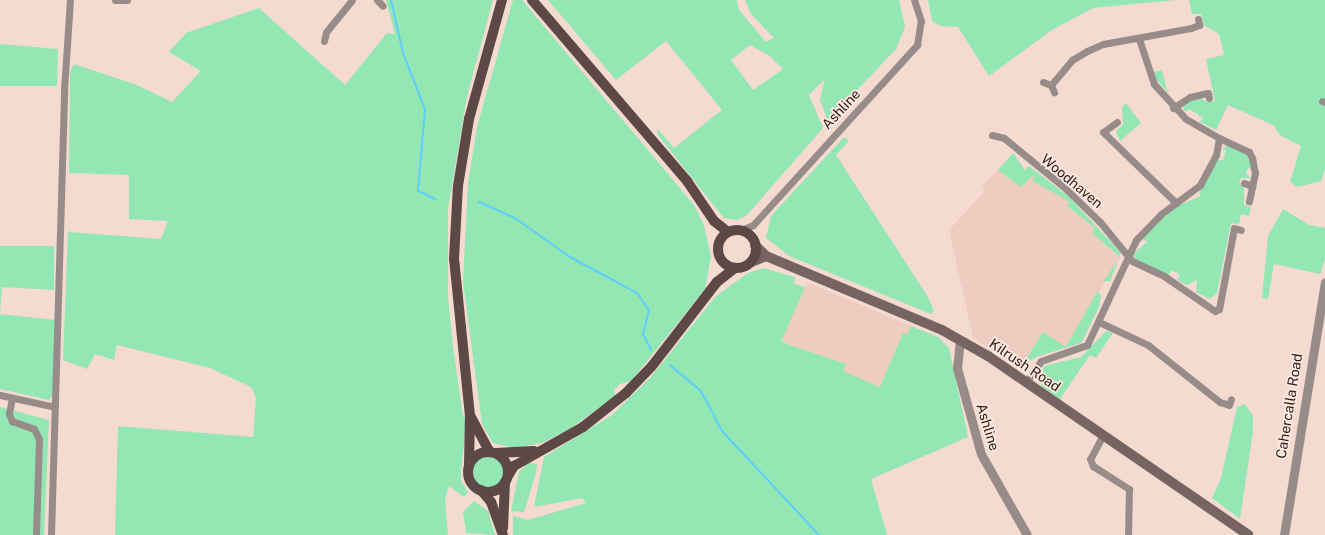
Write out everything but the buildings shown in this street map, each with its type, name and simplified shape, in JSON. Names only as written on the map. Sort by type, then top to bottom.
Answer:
[{"type":"main road","points":[[502,0],[469,119],[458,186],[456,294],[470,416],[469,466],[472,482],[491,502],[503,533]]},
{"type":"main road","points":[[532,0],[687,181],[707,212],[728,232]]},
{"type":"main road","points":[[707,212],[718,251],[720,271],[717,282]]},
{"type":"main road","points":[[728,232],[741,230],[753,241],[751,262]]},
{"type":"main road","points":[[718,251],[728,232]]},
{"type":"main road","name":"Kilrush Road","points":[[753,241],[766,256],[960,340],[1027,381],[1248,535]]},
{"type":"main road","points":[[718,251],[725,264],[735,268]]},
{"type":"main road","points":[[481,490],[495,490],[506,479],[514,466],[536,451],[583,427],[626,394],[652,366],[717,282],[735,268],[766,256]]},
{"type":"main road","points":[[470,416],[493,453],[506,462],[503,533]]},
{"type":"main road","points":[[469,466],[477,455],[536,451]]},
{"type":"street","points":[[51,535],[63,98],[70,0]]},
{"type":"street","points":[[114,0],[126,0]]},
{"type":"street","points":[[324,41],[326,32],[352,0]]},
{"type":"street","points":[[377,0],[383,6]]},
{"type":"street","name":"Ashline","points":[[741,230],[753,225],[917,45],[921,21],[914,0]]},
{"type":"street","points":[[1043,82],[1053,89],[1072,60],[1103,44],[1138,39],[1191,28],[1199,25],[1198,19]]},
{"type":"street","points":[[1138,39],[1154,84],[1173,108],[1219,138],[1249,152],[1255,168],[1249,201]]},
{"type":"street","points":[[1173,108],[1190,97],[1208,93],[1209,98]]},
{"type":"street","points":[[1117,122],[1103,132],[1176,202]]},
{"type":"street","name":"Woodhaven","points":[[992,135],[1004,138],[1065,188],[1132,261],[1164,276],[1203,300],[1215,311],[1219,309],[1234,228],[1241,230]]},
{"type":"street","points":[[1027,381],[1041,361],[1086,345],[1099,322],[1127,255],[1147,227],[1176,202],[1190,195],[1207,175],[1219,138]]},
{"type":"street","points":[[1244,183],[1252,186]]},
{"type":"street","points":[[753,225],[753,241]]},
{"type":"street","name":"Cahercalla Road","points":[[1284,535],[1325,282]]},
{"type":"street","points":[[1099,322],[1148,345],[1220,402],[1229,405],[1231,399]]},
{"type":"street","name":"Ashline","points":[[960,340],[957,368],[981,454],[1027,535]]},
{"type":"street","points":[[0,395],[55,407]]},
{"type":"street","points":[[12,398],[9,414],[12,421],[34,429],[39,439],[36,535]]},
{"type":"street","points":[[1103,435],[1090,460],[1093,466],[1129,489],[1128,535]]},
{"type":"shaded area","points":[[998,170],[1021,187],[1034,174],[1070,202],[1068,206],[1095,228],[1092,233],[1120,257],[1066,348],[1043,332],[1020,368],[973,338],[949,230],[985,191],[982,186]]},
{"type":"shaded area","points":[[807,282],[911,326],[907,335],[903,333],[880,387],[843,371],[845,364],[781,342]]},
{"type":"green space","points":[[386,0],[493,0],[467,96],[448,209],[448,296],[453,347],[463,416],[467,419],[461,481],[468,492],[464,497],[449,486],[445,500],[448,535],[115,535],[118,426],[253,437],[256,397],[251,387],[210,368],[117,345],[114,360],[95,354],[87,369],[63,360],[68,232],[161,239],[168,221],[129,219],[129,175],[69,173],[70,72],[74,64],[137,85],[172,102],[201,71],[169,52],[186,33],[259,8],[345,85],[387,33],[395,34]]},
{"type":"green space","points":[[513,0],[522,0],[694,205],[704,225],[711,257],[705,289],[631,381],[620,384],[614,390],[615,396],[571,428],[542,443],[514,448],[493,443],[482,424],[463,282],[468,184],[477,127]]},
{"type":"green space","points":[[548,0],[737,0],[739,10],[766,42],[774,38],[751,14],[745,0],[899,0],[905,27],[896,49],[828,121],[820,100],[825,79],[809,95],[823,128],[747,215],[737,220],[724,218],[657,134],[658,129],[674,148],[722,110],[666,41],[616,80]],"holes":[[[750,45],[770,56],[783,69],[753,90],[731,60]]]},
{"type":"green space","points":[[928,0],[1176,0],[1093,8],[1052,30],[989,76],[958,27],[941,26],[932,21]]},
{"type":"green space","points":[[1189,0],[1325,0],[1325,169],[1321,181],[1298,187],[1290,182],[1301,146],[1281,136],[1273,125],[1228,105],[1216,130],[1200,122],[1203,118],[1189,109],[1186,112],[1183,108],[1185,103],[1200,97],[1206,102],[1215,101],[1206,59],[1224,55],[1219,34],[1204,25],[1201,14],[1192,14]]},
{"type":"green space","points":[[0,44],[58,49],[57,86],[0,86]]},
{"type":"green space","points":[[1162,70],[1167,90],[1170,95],[1156,79],[1154,72]]},
{"type":"green space","points":[[1126,103],[1141,123],[1120,141],[1116,132],[1123,124],[1122,107]]},
{"type":"green space","points":[[844,137],[849,141],[836,155],[928,297],[934,311],[931,314],[789,256],[766,238],[771,216]]},
{"type":"green space","points":[[1228,146],[1246,154],[1251,163],[1252,169],[1248,168],[1246,174],[1251,178],[1241,178],[1239,184],[1244,186],[1244,205],[1251,207],[1249,216],[1241,214],[1239,224],[1231,223],[1217,293],[1210,299],[1196,292],[1197,280],[1187,285],[1177,280],[1180,275],[1172,270],[1169,275],[1136,260],[1133,254],[1147,242],[1143,239],[1154,226],[1177,206],[1201,196],[1199,193],[1218,160],[1223,160],[1226,151],[1222,148]]},
{"type":"green space","points":[[1013,153],[1025,170],[1029,166],[1069,197],[1121,253],[1120,257],[1092,233],[1095,228],[1067,206],[1070,202],[1033,181],[1035,174],[1021,187],[998,170]]},
{"type":"green space","points":[[1283,209],[1309,225],[1325,228],[1325,259],[1320,274],[1274,264],[1268,299],[1262,298],[1268,236]]},
{"type":"green space","points":[[0,246],[54,246],[54,290],[2,287],[0,314]]},
{"type":"green space","points":[[1119,259],[1110,281],[1103,282]]},
{"type":"green space","points":[[763,268],[795,277],[794,284],[805,287],[781,342],[846,364],[843,371],[880,387],[903,333],[907,335],[911,326],[938,337],[949,348],[968,437],[871,479],[887,535],[513,535],[513,516],[528,520],[586,503],[582,498],[534,507],[544,457],[612,415],[650,378],[716,296],[748,273]]},
{"type":"green space","points":[[1097,292],[1101,295],[1099,307],[1082,342],[1036,357],[1021,367],[1043,332],[1066,347]]},
{"type":"green space","points":[[0,314],[55,320],[53,395],[49,400],[0,389]]},
{"type":"green space","points":[[1106,331],[1113,333],[1096,358],[1090,355],[1060,399],[1043,388],[1040,383],[1044,366],[1081,357]]},
{"type":"green space","points":[[1245,404],[1253,416],[1253,431],[1240,519],[1212,498],[1221,478],[1237,407]]},
{"type":"green space","points":[[0,407],[49,420],[44,535],[0,535]]},
{"type":"green space","points":[[488,456],[497,459],[501,463],[504,472],[501,481],[497,485],[488,488],[479,485],[475,481],[472,472],[475,463],[479,459]]},
{"type":"green space","points":[[528,463],[537,464],[536,473],[524,512],[511,511],[519,472]]},
{"type":"green space","points":[[474,501],[488,511],[495,535],[466,533],[463,512]]},
{"type":"waterway","points":[[391,0],[403,53],[425,109],[418,191],[435,199]]},
{"type":"waterway","points":[[479,202],[515,218],[570,257],[637,293],[649,310],[643,334],[651,350]]},
{"type":"waterway","points":[[670,365],[701,391],[722,431],[819,535]]}]
